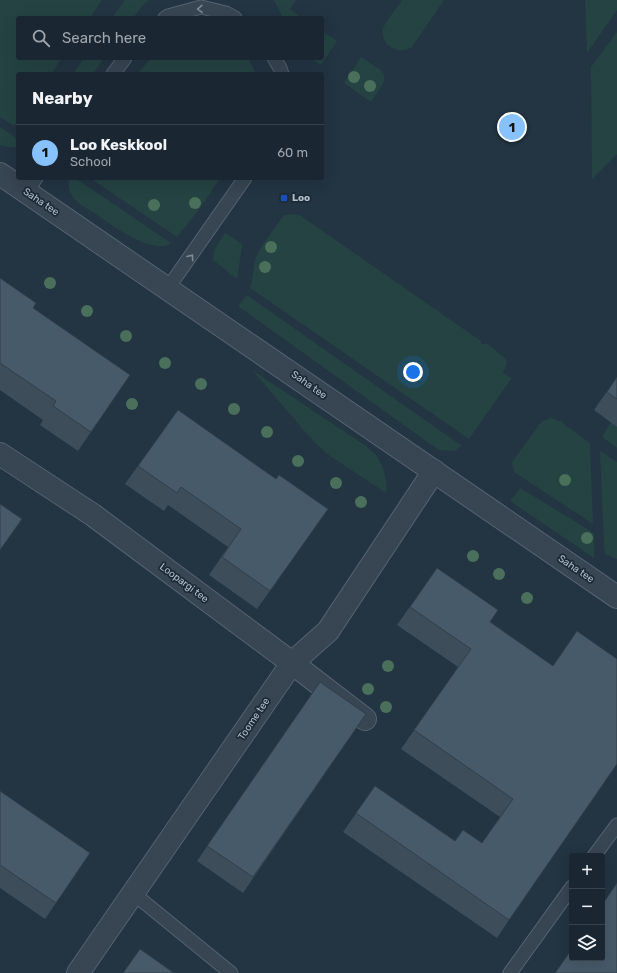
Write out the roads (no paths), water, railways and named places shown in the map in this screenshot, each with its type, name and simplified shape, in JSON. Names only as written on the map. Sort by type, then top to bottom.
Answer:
[{"type":"street","name":"Saha tee","points":[[0,174],[16,180]]},
{"type":"street","name":"Saha tee","points":[[17,180],[31,185],[168,288],[617,597]]},
{"type":"street","name":"Loopargi tee","points":[[0,454],[92,515],[292,663],[364,719]]},
{"type":"street","name":"Toome tee","points":[[78,973],[134,894],[292,663],[328,632],[434,471]]},
{"type":"lane","points":[[168,16],[201,7],[226,13],[231,16]]},
{"type":"lane","points":[[114,72],[124,60]]},
{"type":"lane","points":[[275,60],[281,72]]},
{"type":"lane","points":[[168,288],[244,180]]},
{"type":"lane","points":[[596,853],[617,825]]},
{"type":"lane","points":[[510,973],[571,889]]},
{"type":"lane","points":[[134,894],[231,973]]},
{"type":"place","name":"Loo Keskkool","points":[[512,127]]},
{"type":"place","name":"Loo","points":[[284,198]]}]
